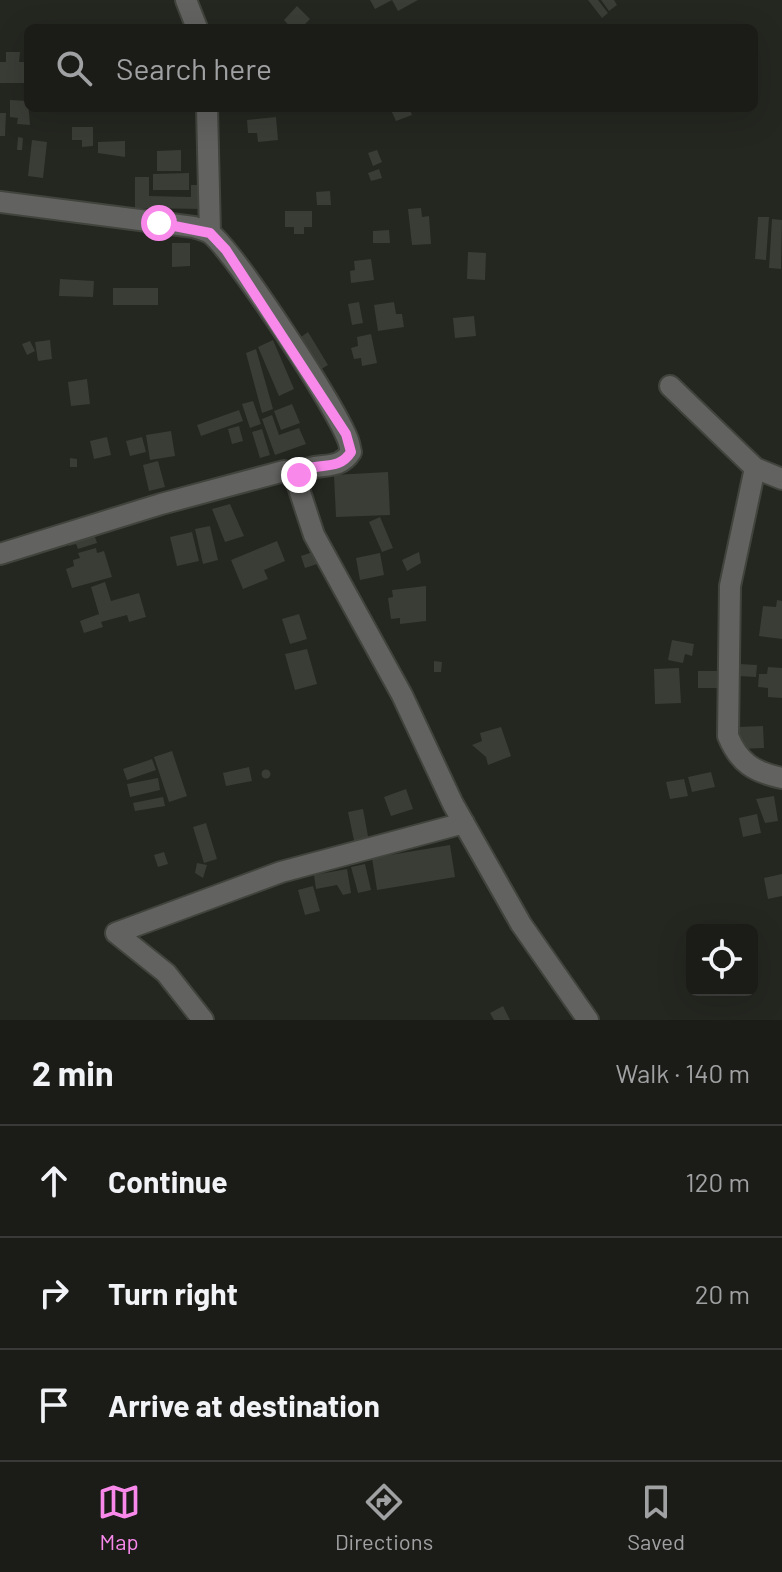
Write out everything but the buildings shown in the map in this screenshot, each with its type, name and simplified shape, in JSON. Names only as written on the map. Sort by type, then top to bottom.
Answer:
[{"type":"street","points":[[186,0],[195,24]]},
{"type":"street","points":[[207,112],[210,233]]},
{"type":"street","points":[[0,202],[194,227],[210,233],[226,250],[271,316],[346,434],[351,452],[344,461],[334,466],[307,468],[297,479]]},
{"type":"street","points":[[670,386],[755,468],[782,479]]},
{"type":"street","points":[[755,468],[730,586],[728,736],[736,757],[759,773],[782,778]]},
{"type":"street","points":[[0,554],[161,504],[284,471],[297,479],[314,535],[402,695],[464,823],[521,924],[588,1020]]},
{"type":"street","points":[[203,1020],[166,973],[116,933],[281,872],[464,823]]},
{"type":"route","points":[[159,223],[194,227],[210,233],[226,250],[346,434],[351,452],[344,461],[334,466],[307,468],[299,475]]}]
